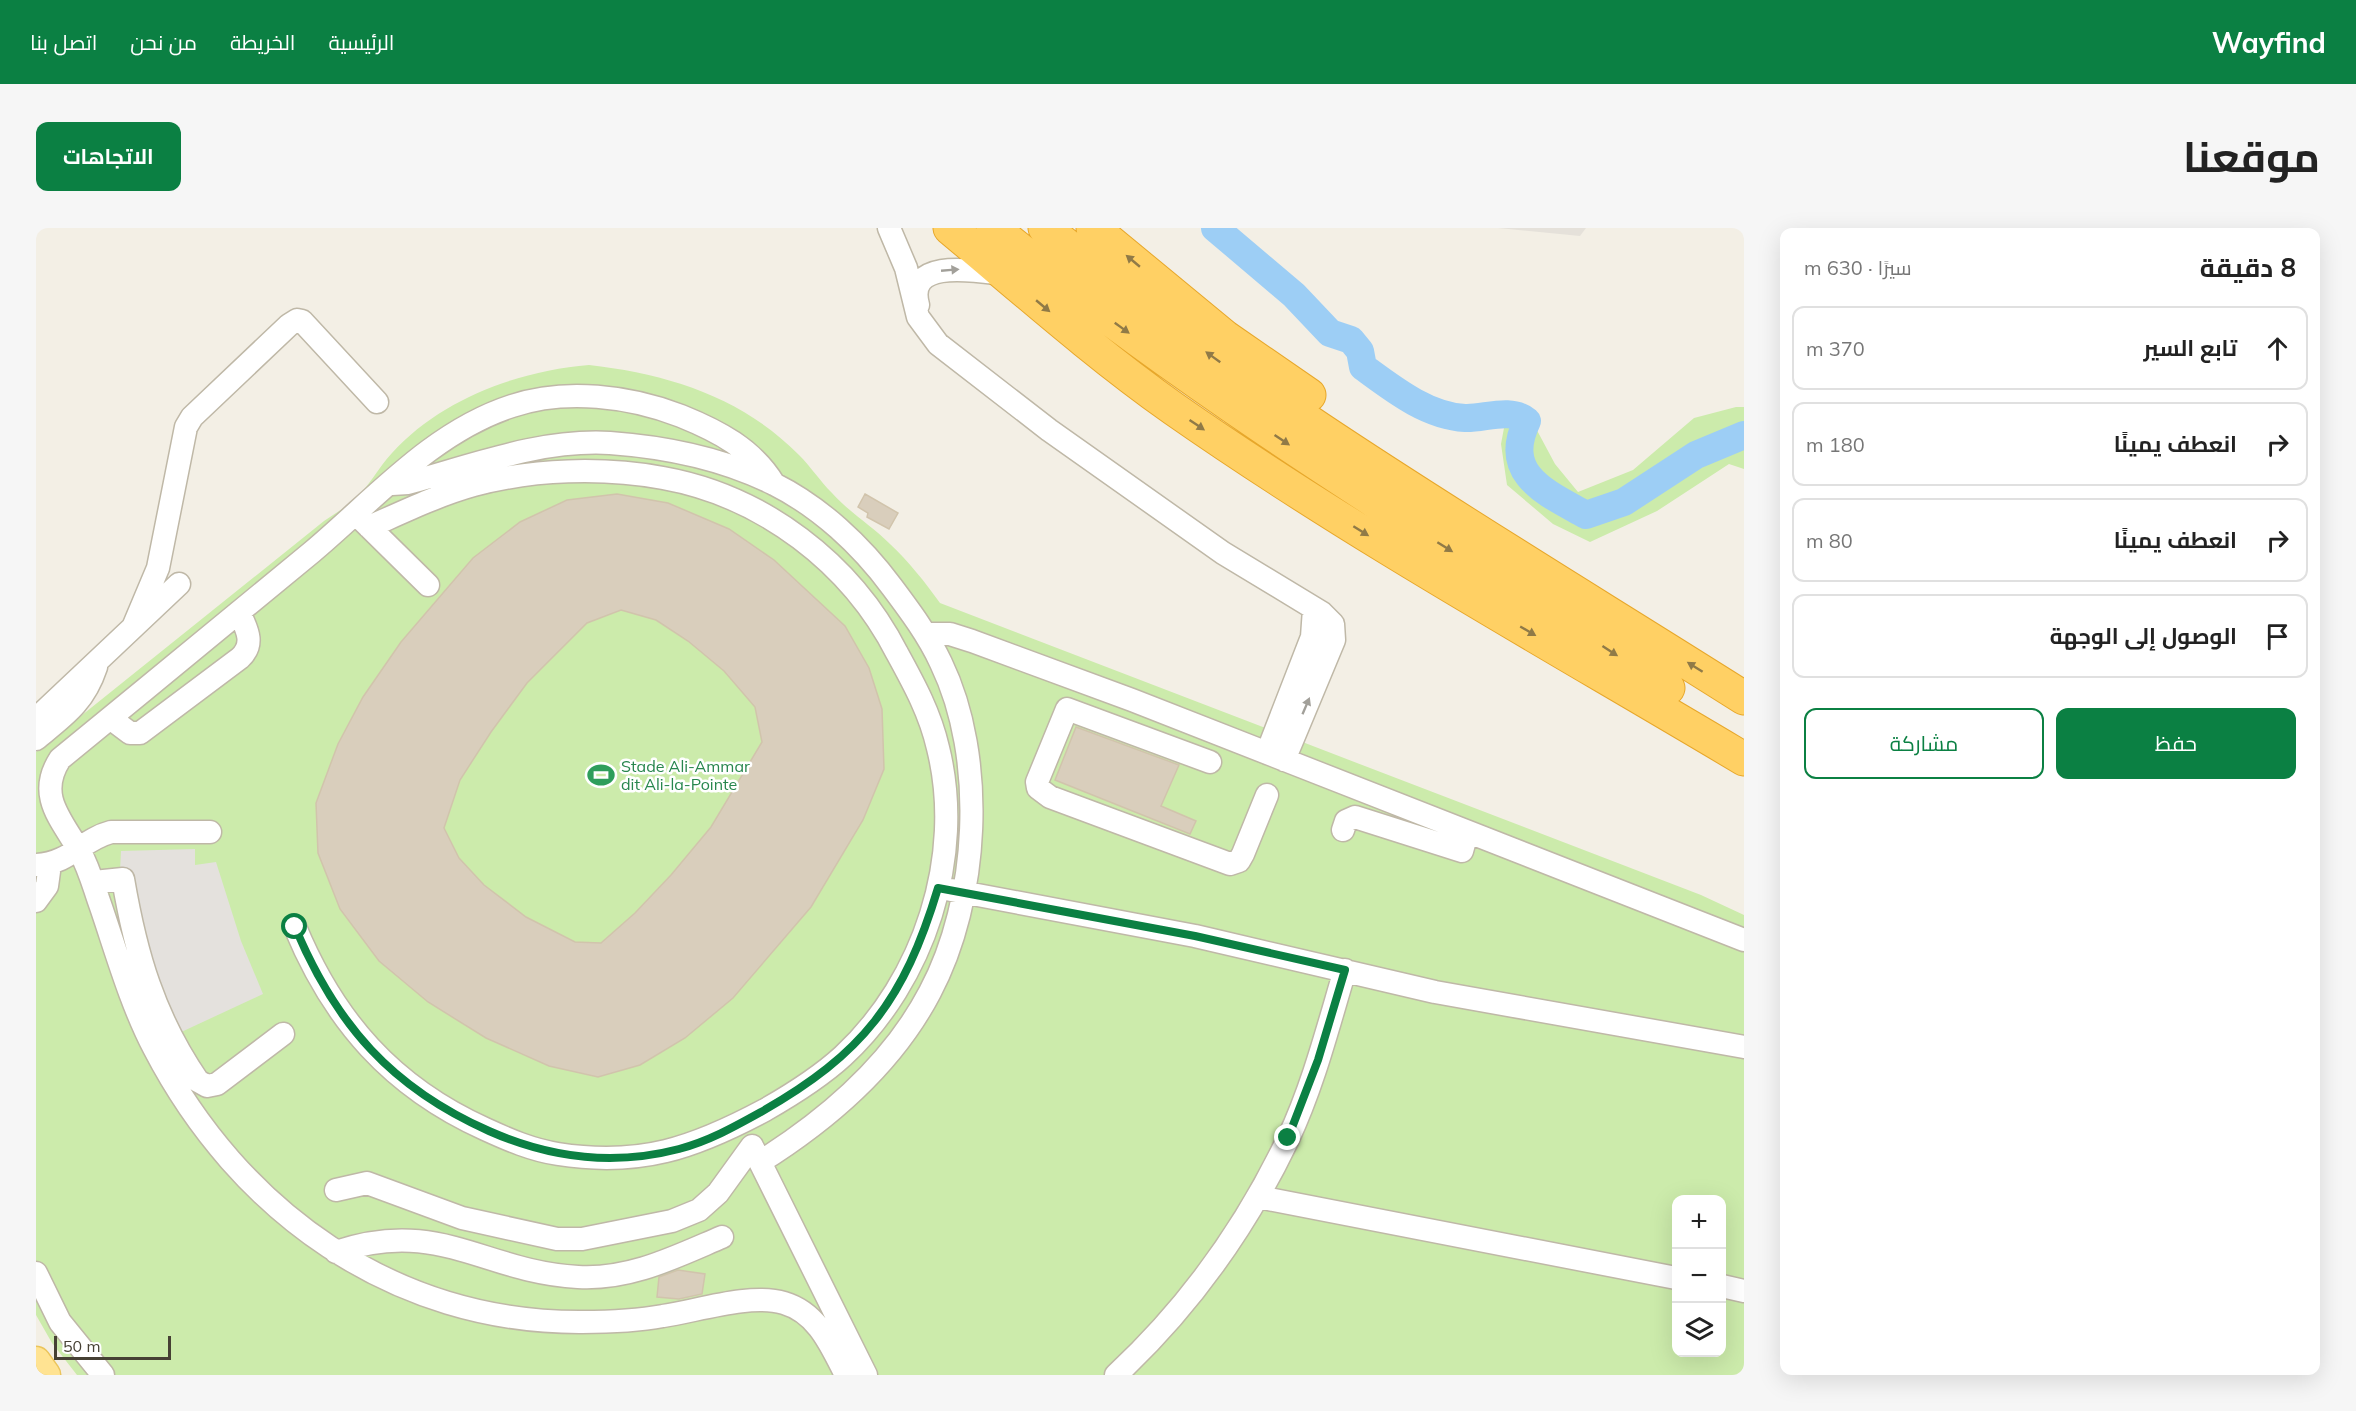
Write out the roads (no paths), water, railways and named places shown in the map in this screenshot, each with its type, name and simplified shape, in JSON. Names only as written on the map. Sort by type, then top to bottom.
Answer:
[{"type":"highway","points":[[950,228],[1172,408],[1276,479],[1744,759]]},
{"type":"highway","points":[[993,228],[1050,275],[1180,371],[1342,481],[1744,737]]},
{"type":"highway","points":[[1045,228],[1110,281],[1218,361],[1329,436],[1744,699]]},
{"type":"highway","points":[[1093,228],[1225,337],[1395,456],[1566,585]]},
{"type":"main road","points":[[36,1361],[46,1375]]},
{"type":"street","points":[[889,228],[902,254],[914,308],[923,327],[938,344],[1049,430],[1223,553],[1314,609],[1312,637],[1275,756]]},
{"type":"street","points":[[923,327],[916,299],[920,284],[928,275],[941,270],[966,269],[1006,275]]},
{"type":"street","points":[[134,625],[158,568],[189,422],[289,325],[297,320],[302,321],[377,402]]},
{"type":"street","points":[[774,484],[759,462],[706,427],[662,409],[615,399],[562,397],[513,406],[460,429],[422,454],[392,484],[363,520],[239,612],[54,765],[45,780],[41,806],[80,851],[94,882],[140,1018],[181,1096],[223,1151],[267,1198],[336,1252],[387,1280],[439,1302],[494,1315],[531,1320],[632,1320],[717,1306],[776,1301],[795,1307],[812,1318],[825,1336],[846,1375]]},
{"type":"street","points":[[336,1190],[367,1184],[462,1218],[557,1239],[582,1239],[672,1221],[699,1210],[756,1154],[824,1116],[873,1070],[904,1035],[941,970],[958,925],[966,892],[971,825],[967,757],[956,704],[942,664],[926,634],[882,573],[862,551],[806,503],[774,484],[702,458],[673,451],[610,443],[576,443],[537,448],[408,483],[392,484]]},
{"type":"street","points":[[295,927],[307,956],[338,1009],[377,1056],[424,1096],[449,1113],[522,1146],[574,1157],[627,1158],[678,1149],[742,1124],[806,1086],[863,1036],[904,976],[923,933],[938,888],[946,824],[943,769],[924,704],[900,658],[862,598],[845,578],[806,542],[754,509],[687,483],[629,474],[534,475],[472,486],[363,520]]},
{"type":"street","points":[[363,520],[428,585]]},
{"type":"street","points":[[36,719],[179,584]]},
{"type":"street","points":[[110,718],[130,734],[140,733],[240,658],[249,646],[249,639],[239,612]]},
{"type":"street","points":[[926,634],[950,634],[972,641],[1275,756],[1467,833],[1670,909],[1744,940]]},
{"type":"street","points":[[900,658],[942,664]]},
{"type":"street","points":[[36,739],[80,702],[91,682],[98,660]]},
{"type":"street","points":[[1210,762],[1067,709],[1037,782],[1038,788],[1050,797],[1230,864],[1239,861],[1243,854],[1267,795]]},
{"type":"street","points":[[1343,831],[1346,821],[1354,817],[1462,851],[1467,833]]},
{"type":"street","points":[[36,901],[47,886],[43,865],[80,851],[98,837],[111,832],[210,832]]},
{"type":"street","points":[[94,882],[123,879],[138,954],[157,1011],[198,1081],[207,1086],[218,1084],[283,1034]]},
{"type":"street","points":[[938,888],[1195,936],[1435,992],[1744,1047]]},
{"type":"street","points":[[1116,1375],[1149,1342],[1202,1280],[1227,1248],[1258,1197],[1288,1138],[1304,1099],[1345,970]]},
{"type":"street","points":[[742,1124],[867,1375]]},
{"type":"street","points":[[1258,1197],[1672,1277]]},
{"type":"street","points":[[336,1252],[376,1242],[415,1239],[456,1246],[542,1272],[596,1277],[646,1269],[722,1237]]},
{"type":"street","points":[[36,1273],[60,1322],[103,1375]]},
{"type":"street","points":[[1726,1287],[1744,1291]]},
{"type":"waterway","points":[[1215,228],[1294,295],[1330,333],[1351,340],[1360,351],[1363,367],[1398,392],[1424,407],[1451,416],[1472,418],[1505,414],[1527,421],[1520,440],[1520,455],[1524,469],[1543,490],[1586,515],[1624,502],[1696,455],[1744,435]]},
{"type":"place","name":"Stade Ali-Ammar dit Ali-la-Pointe","points":[[601,775]]}]
